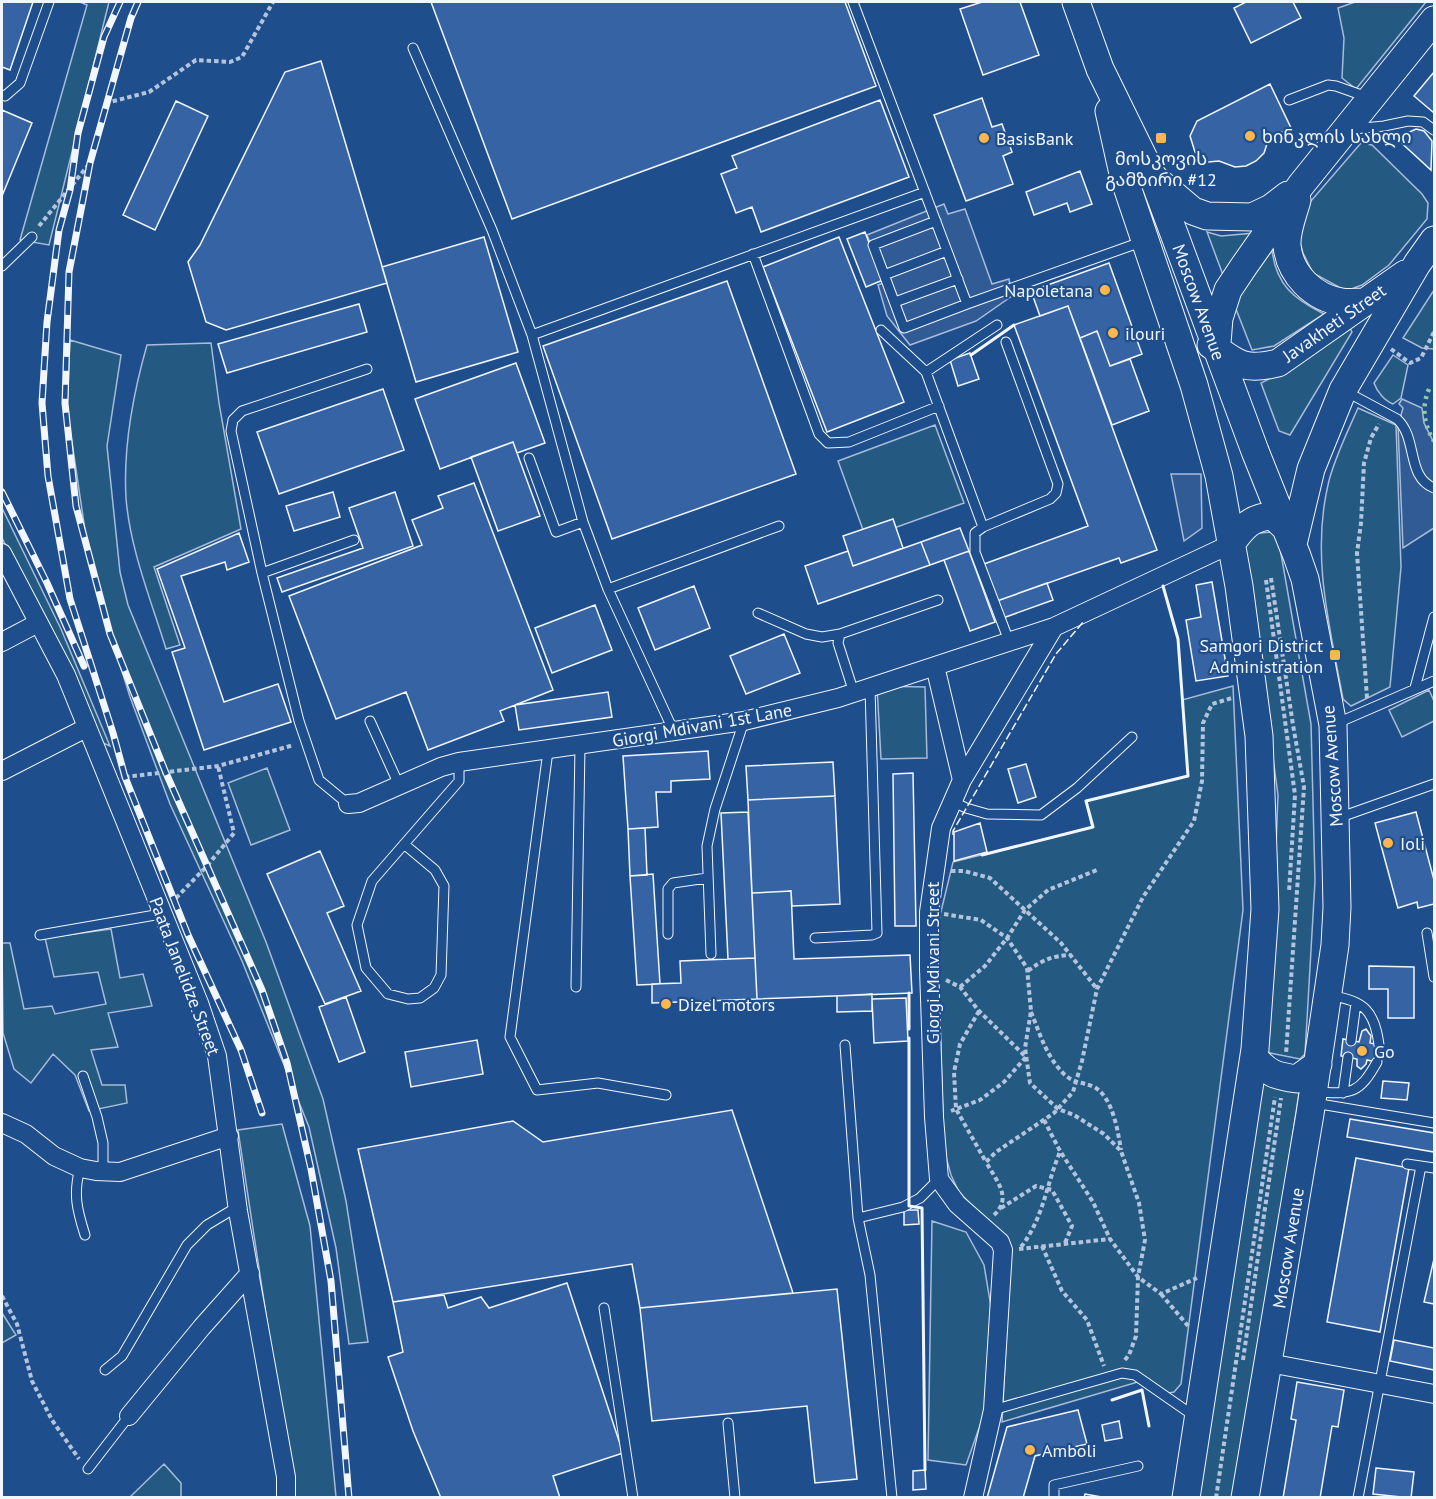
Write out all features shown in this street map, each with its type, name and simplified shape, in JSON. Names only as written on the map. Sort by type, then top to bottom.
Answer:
[{"type":"main road","name":"Moscow Avenue","points":[[1076,2],[1100,69],[1153,177],[1216,348],[1290,536],[1305,579],[1333,725],[1337,907],[1335,945],[1313,1097],[1245,1497]]},
{"type":"main road","points":[[1219,476],[1216,348],[1219,318],[1228,290],[1301,185],[1434,20]]},
{"type":"main road","name":"Moscow Avenue","points":[[1100,69],[1124,178],[1194,385],[1219,476],[1239,586],[1259,736],[1265,909],[1254,1057],[1186,1497]]},
{"type":"main road","points":[[1153,177],[1193,211],[1224,218],[1252,217],[1271,208],[1301,185]]},
{"type":"main road","points":[[1301,185],[1288,228],[1287,245],[1295,272],[1316,292],[1329,299],[1342,302],[1365,302]]},
{"type":"main road","name":"Javakheti Street","points":[[1290,536],[1311,469],[1343,390],[1417,264],[1434,240]]},
{"type":"main road","name":"Javakheti Street","points":[[1163,298],[1188,326],[1216,348],[1235,362],[1257,368],[1278,363],[1417,264]]},
{"type":"main road","points":[[1231,544],[1250,521],[1261,517],[1272,516],[1290,536]]},
{"type":"main road","points":[[1254,1057],[1263,1069],[1278,1077],[1297,1079],[1318,1064]]},
{"type":"street","points":[[1054,627],[1231,544]]},
{"type":"street","name":"Paata Janelidze Street","points":[[2,553],[66,675],[199,1003],[217,1056],[238,1211],[286,1477],[286,1497]]},
{"type":"street","points":[[2,642],[38,623]]},
{"type":"street","name":"Giorgi Mdivani 1st Lane","points":[[348,804],[359,803],[441,767],[459,762],[744,721],[862,690],[1054,627]]},
{"type":"street","name":"Giorgi Mdivani Street","points":[[939,1179],[934,1117],[929,912],[940,828],[962,780],[1054,627]]},
{"type":"street","points":[[935,666],[962,780]]},
{"type":"street","points":[[2,771],[86,728]]},
{"type":"street","points":[[2,1123],[26,1134],[54,1156],[80,1168],[103,1172],[120,1172],[229,1136]]},
{"type":"street","points":[[939,1179],[957,1204],[1011,1250],[993,1410],[973,1497]]},
{"type":"street","points":[[129,1416],[250,1273]]},
{"type":"street","points":[[1269,1364],[1434,1394]]},
{"type":"lane","points":[[2,95],[5,96],[20,83],[49,2]]},
{"type":"lane","points":[[853,2],[967,304]]},
{"type":"lane","points":[[413,48],[492,230],[532,336],[583,522],[608,589],[674,732]]},
{"type":"lane","points":[[1289,100],[1328,85],[1372,98]]},
{"type":"lane","points":[[1347,130],[1408,121],[1423,122],[1433,126]]},
{"type":"lane","points":[[532,336],[925,192]]},
{"type":"lane","points":[[936,221],[873,245],[904,328],[1145,241]]},
{"type":"lane","points":[[2,266],[32,237]]},
{"type":"lane","points":[[884,275],[947,250]]},
{"type":"lane","points":[[753,254],[819,434],[828,443],[849,442],[939,406]]},
{"type":"lane","points":[[895,302],[958,279]]},
{"type":"lane","points":[[926,372],[997,325]]},
{"type":"lane","points":[[881,330],[926,372],[983,527]]},
{"type":"lane","points":[[1006,342],[1058,484],[1056,494],[1050,500],[983,527],[975,533],[975,552],[1009,641]]},
{"type":"lane","points":[[348,804],[319,780],[306,741],[262,573],[231,431],[234,420],[242,411],[366,369]]},
{"type":"lane","points":[[1343,390],[1404,426],[1409,436],[1415,466],[1424,481],[1434,488]]},
{"type":"lane","points":[[529,458],[556,532],[583,522]]},
{"type":"lane","points":[[608,589],[779,526]]},
{"type":"lane","points":[[262,573],[354,540]]},
{"type":"lane","points":[[758,613],[806,634],[822,637],[840,634],[938,600]]},
{"type":"lane","points":[[1415,688],[1434,617]]},
{"type":"lane","points":[[815,938],[872,936],[877,933],[878,925],[862,690],[838,643],[840,634]]},
{"type":"lane","points":[[1333,725],[1434,681]]},
{"type":"lane","points":[[370,721],[399,785]]},
{"type":"lane","points":[[711,954],[706,846],[710,825],[744,721]]},
{"type":"lane","points":[[952,801],[987,814],[1041,815],[1077,789],[1132,737]]},
{"type":"lane","points":[[576,987],[580,746]]},
{"type":"lane","points":[[548,751],[510,1037],[537,1090],[598,1083],[666,1095]]},
{"type":"lane","points":[[404,844],[435,870],[444,886],[441,975],[434,988],[420,998],[408,999],[388,994],[366,968],[357,925],[372,881],[404,844],[459,781],[459,762]]},
{"type":"lane","points":[[1336,819],[1434,784]]},
{"type":"lane","points":[[669,934],[668,889],[670,885],[706,878]]},
{"type":"lane","points":[[40,935],[160,910]]},
{"type":"lane","points":[[1427,933],[1434,977]]},
{"type":"lane","points":[[1328,995],[1356,1003],[1371,1013],[1378,1029],[1380,1045]]},
{"type":"lane","points":[[1351,1041],[1356,1003]]},
{"type":"lane","points":[[845,1045],[858,1218],[870,1275],[892,1497]]},
{"type":"lane","points":[[1343,1093],[1348,1058]]},
{"type":"lane","points":[[1313,1097],[1357,1090],[1367,1080],[1377,1062]]},
{"type":"lane","points":[[83,1076],[98,1116],[103,1172]]},
{"type":"lane","points":[[1313,1097],[1434,1123]]},
{"type":"lane","points":[[1407,1164],[1434,1168]]},
{"type":"lane","points":[[1358,1497],[1421,1166]]},
{"type":"lane","points":[[80,1168],[75,1185],[77,1208],[85,1235]]},
{"type":"lane","points":[[858,1218],[903,1207],[920,1198],[939,1179]]},
{"type":"lane","points":[[105,1370],[122,1356],[187,1245],[207,1225],[232,1210],[238,1211]]},
{"type":"lane","points":[[604,1308],[633,1497]]},
{"type":"lane","points":[[993,1410],[1122,1373],[1135,1375],[1198,1418]]},
{"type":"lane","points":[[88,1469],[129,1416]]},
{"type":"lane","points":[[728,1423],[735,1497]]},
{"type":"lane","points":[[1054,1497],[1054,1485],[1138,1466]]},
{"type":"path","points":[[32,237],[52,208],[70,190],[90,163],[106,103],[149,92],[196,60],[230,62],[242,57],[273,2]]},
{"type":"path","points":[[1390,349],[1410,363],[1421,358],[1434,332]]},
{"type":"path","points":[[1366,710],[1367,686],[1357,553],[1364,463],[1371,438],[1385,413]]},
{"type":"path","points":[[986,1162],[996,1152],[1058,1109],[1073,1092],[1097,989],[1143,897],[1194,822],[1202,781],[1203,723],[1212,704],[1237,696]]},
{"type":"path","points":[[104,771],[124,777],[218,766],[306,741]]},
{"type":"path","points":[[160,910],[174,900],[207,866],[234,833],[218,766]]},
{"type":"path","points":[[960,987],[985,966],[1008,938],[1025,910],[1048,890],[1097,870]]},
{"type":"path","points":[[933,871],[964,871],[990,878],[1061,943],[1097,989]]},
{"type":"path","points":[[929,912],[981,920],[1008,938],[1027,971],[1030,1011],[1025,1048],[1030,1083],[1058,1109],[1074,1115],[1104,1134],[1121,1151]]},
{"type":"path","points":[[1027,971],[1053,956],[1071,955]]},
{"type":"path","points":[[929,969],[960,987],[979,1011],[1026,1057]]},
{"type":"path","points":[[979,1011],[960,1044],[954,1072],[956,1109],[1003,1193],[1001,1208]]},
{"type":"path","points":[[1030,1011],[1048,1055],[1064,1074],[1076,1083],[1094,1087],[1105,1098],[1115,1118],[1121,1151],[1139,1203],[1145,1239],[1138,1277],[1136,1336],[1129,1355],[1108,1377],[1087,1320],[1062,1291],[1042,1246]]},
{"type":"path","points":[[934,1117],[980,1100],[1004,1082],[1026,1057]]},
{"type":"path","points":[[1044,1120],[1060,1151],[1093,1202],[1110,1239],[1138,1277],[1161,1294],[1192,1330]]},
{"type":"path","points":[[1011,1250],[1037,1223],[1051,1172],[1060,1151]]},
{"type":"path","points":[[982,1225],[1001,1208],[1036,1186],[1053,1190],[1072,1226],[1065,1243]]},
{"type":"path","points":[[1011,1250],[1110,1239]]},
{"type":"path","points":[[1161,1294],[1200,1276]]},
{"type":"path","points":[[2,1296],[17,1324],[32,1381],[52,1420],[88,1469]]},
{"type":"shaded area","points":[[80,2],[109,2],[49,245],[20,240],[87,5]]},
{"type":"shaded area","points":[[1355,2],[1426,2],[1356,89],[1342,78],[1344,38],[1338,8]]},
{"type":"shaded area","points":[[1361,143],[1372,145],[1422,194],[1428,203],[1427,219],[1389,265],[1362,285],[1346,291],[1313,273],[1299,239],[1304,209]]},
{"type":"shaded area","points":[[944,204],[948,214],[965,209],[992,284],[1009,279],[1012,296],[976,321],[910,345],[887,316],[878,285],[886,282],[867,235]]},
{"type":"shaded area","points":[[1207,232],[1221,236],[1255,233],[1223,275]]},
{"type":"shaded area","points":[[1272,250],[1282,282],[1304,303],[1324,314],[1274,346],[1252,350],[1234,304]]},
{"type":"shaded area","points":[[1434,290],[1434,349],[1422,348],[1403,338]]},
{"type":"shaded area","points":[[1350,328],[1352,332],[1290,435],[1279,431],[1261,383],[1281,373]]},
{"type":"shaded area","points":[[70,340],[121,355],[107,446],[120,572],[128,605],[266,942],[323,1099],[346,1201],[368,1342],[349,1344],[336,1248],[309,1127],[242,961],[170,804],[130,697],[91,571],[67,408]]},
{"type":"shaded area","points":[[211,343],[241,529],[154,567],[180,645],[166,649],[142,574],[128,517],[125,479],[130,420],[147,345]]},
{"type":"shaded area","points":[[1393,355],[1408,365],[1401,398],[1393,404],[1382,396],[1374,383]]},
{"type":"shaded area","points":[[1402,399],[1422,408],[1424,423],[1434,443],[1434,528],[1403,548],[1398,426],[1403,408],[1399,404]]},
{"type":"shaded area","points":[[1358,408],[1396,425],[1401,567],[1390,687],[1351,706],[1343,699],[1328,619],[1321,539],[1323,512],[1330,476]]},
{"type":"shaded area","points":[[935,425],[964,503],[866,538],[838,461]]},
{"type":"shaded area","points":[[1171,474],[1201,474],[1202,528],[1184,541]]},
{"type":"shaded area","points":[[2,508],[61,629],[110,746],[103,743],[54,638],[2,538]]},
{"type":"shaded area","points":[[1271,532],[1278,537],[1311,724],[1315,881],[1305,1054],[1300,1059],[1270,1053],[1264,1049],[1271,974],[1278,795],[1244,543],[1251,534]]},
{"type":"shaded area","points":[[877,686],[925,687],[927,758],[881,759]]},
{"type":"shaded area","points":[[1233,686],[1243,910],[1181,1384],[1174,1392],[1164,1394],[1141,1381],[1002,1422],[1010,1267],[982,1216],[959,1192],[951,1175],[944,1150],[937,928],[953,862],[1092,827],[1086,801],[1188,776],[1182,700]]},
{"type":"shaded area","points":[[1429,690],[1434,701],[1434,721],[1402,737],[1389,710]]},
{"type":"shaded area","points":[[267,768],[290,830],[251,845],[228,783]]},
{"type":"shaded area","points":[[111,929],[120,978],[143,974],[152,1006],[108,1013],[118,1047],[91,1050],[102,1085],[125,1085],[127,1103],[89,1111],[75,1075],[53,1054],[31,1083],[14,1069],[3,1033],[2,943],[10,943],[24,1009],[52,1006],[55,1014],[106,1004],[98,972],[54,977],[45,938]]},
{"type":"shaded area","points":[[1269,1080],[1295,1086],[1299,1093],[1237,1497],[1198,1498],[1259,1087]]},
{"type":"shaded area","points":[[282,1124],[310,1226],[336,1497],[291,1497],[291,1479],[238,1130]]},
{"type":"shaded area","points":[[932,1221],[966,1232],[984,1265],[996,1337],[983,1417],[966,1465],[928,1460]]},
{"type":"shaded area","points":[[2,1313],[16,1335],[2,1343]]},
{"type":"shaded area","points":[[164,1464],[181,1483],[181,1497],[130,1497]]},
{"type":"building","points":[[2,2],[33,2],[10,70],[2,67]]},
{"type":"building","points":[[431,2],[845,2],[876,86],[512,219]]},
{"type":"building","points":[[982,2],[1020,2],[1039,55],[983,75],[960,9]]},
{"type":"building","points":[[1246,2],[1293,2],[1301,18],[1251,43],[1234,8]]},
{"type":"building","points":[[321,61],[387,283],[226,330],[206,322],[188,262],[200,245],[285,72]]},
{"type":"building","points":[[1434,72],[1434,113],[1414,96]]},
{"type":"building","points":[[1270,84],[1291,128],[1269,138],[1264,153],[1256,161],[1246,166],[1235,167],[1219,161],[1208,162],[1195,152],[1190,136],[1197,121]]},
{"type":"building","points":[[982,98],[992,127],[1002,124],[1012,152],[1003,156],[1013,184],[966,201],[934,115]]},
{"type":"building","points":[[880,100],[909,177],[761,232],[752,207],[736,213],[721,174],[737,168],[732,156]]},
{"type":"building","points":[[176,101],[208,116],[155,230],[123,215]]},
{"type":"building","points":[[2,110],[32,123],[2,196]]},
{"type":"building","points":[[1416,129],[1424,131],[1432,141],[1431,170],[1396,138]]},
{"type":"building","points":[[1080,171],[1092,204],[1070,212],[1067,203],[1034,215],[1026,192]]},
{"type":"building","points":[[865,232],[883,280],[866,287],[847,239]]},
{"type":"building","points":[[484,237],[518,352],[416,382],[382,267]]},
{"type":"building","points":[[839,237],[904,402],[827,432],[763,267]]},
{"type":"building","points":[[1109,263],[1142,354],[1110,366],[1097,331],[1080,338],[1068,306],[1040,316],[1031,291]]},
{"type":"building","points":[[727,281],[796,474],[612,539],[543,346]]},
{"type":"building","points":[[359,304],[367,332],[227,373],[218,344]]},
{"type":"building","points":[[1068,306],[1157,550],[1121,563],[1119,558],[997,601],[984,564],[1088,526],[1014,325]]},
{"type":"building","points":[[1097,331],[1110,366],[1130,359],[1149,411],[1112,425],[1080,338]]},
{"type":"building","points":[[970,353],[979,379],[958,386],[950,360]]},
{"type":"building","points":[[516,363],[545,443],[517,453],[513,442],[440,469],[415,399]]},
{"type":"building","points":[[383,389],[404,450],[279,494],[257,432]]},
{"type":"building","points":[[513,442],[540,516],[498,531],[471,457]]},
{"type":"building","points":[[474,483],[553,690],[500,711],[504,721],[428,750],[406,692],[336,719],[289,596],[422,545],[412,520],[443,508],[438,496]]},
{"type":"building","points":[[333,492],[340,517],[294,531],[286,506]]},
{"type":"building","points":[[395,492],[413,546],[282,592],[277,578],[363,548],[349,508]]},
{"type":"building","points":[[893,519],[903,548],[853,566],[843,536]]},
{"type":"building","points":[[960,528],[969,551],[930,565],[921,542]]},
{"type":"building","points":[[239,533],[249,562],[227,570],[225,562],[181,576],[224,702],[278,684],[291,722],[204,750],[172,652],[185,648],[157,569]]},
{"type":"building","points":[[921,542],[930,565],[818,604],[805,566],[848,551],[853,566]]},
{"type":"building","points":[[969,551],[995,622],[970,631],[944,560]]},
{"type":"building","points":[[1212,582],[1228,676],[1196,681],[1186,620],[1201,617],[1196,585]]},
{"type":"building","points":[[1047,583],[1053,600],[1003,618],[997,601]]},
{"type":"building","points":[[694,586],[710,628],[655,650],[638,608]]},
{"type":"building","points":[[595,605],[612,650],[552,673],[535,628]]},
{"type":"building","points":[[784,634],[800,673],[746,694],[730,656]]},
{"type":"building","points":[[608,692],[612,717],[519,730],[515,705]]},
{"type":"building","points":[[708,751],[710,779],[671,781],[671,792],[656,792],[658,827],[628,829],[623,756]]},
{"type":"building","points":[[833,762],[835,796],[748,800],[746,766]]},
{"type":"building","points":[[1026,764],[1036,797],[1018,803],[1008,769]]},
{"type":"building","points":[[913,773],[916,926],[895,926],[893,774]]},
{"type":"building","points":[[835,796],[840,904],[792,906],[791,891],[752,893],[748,800]]},
{"type":"building","points":[[748,812],[755,958],[728,959],[721,813]]},
{"type":"building","points":[[1416,812],[1434,880],[1434,904],[1418,908],[1417,902],[1398,908],[1375,823]]},
{"type":"building","points":[[980,823],[987,852],[954,861],[954,832]]},
{"type":"building","points":[[645,828],[647,875],[630,876],[628,829]]},
{"type":"building","points":[[320,851],[344,906],[327,913],[361,991],[325,1004],[267,874]]},
{"type":"building","points":[[653,874],[660,984],[637,985],[630,876]]},
{"type":"building","points":[[791,891],[794,959],[910,955],[912,993],[757,999],[752,893]]},
{"type":"building","points":[[755,958],[757,999],[652,1003],[652,984],[681,983],[680,961]]},
{"type":"building","points":[[1369,966],[1414,967],[1414,1018],[1388,1018],[1388,989],[1369,989]]},
{"type":"building","points":[[872,994],[872,1011],[837,1012],[837,996]]},
{"type":"building","points":[[346,997],[365,1052],[339,1062],[319,1007]]},
{"type":"building","points":[[906,998],[908,1041],[874,1043],[872,999]]},
{"type":"building","name":"Go","points":[[1366,1029],[1371,1036],[1370,1043],[1384,1046],[1381,1063],[1367,1060],[1361,1069],[1357,1066],[1357,1059],[1341,1056],[1343,1039],[1359,1042],[1362,1031]]},
{"type":"building","points":[[477,1040],[483,1074],[411,1087],[405,1052]]},
{"type":"building","points":[[1383,1081],[1409,1083],[1407,1100],[1381,1098]]},
{"type":"building","points":[[732,1110],[793,1293],[640,1308],[632,1264],[393,1302],[358,1149],[513,1121],[543,1142]]},
{"type":"building","points":[[1350,1119],[1434,1133],[1434,1152],[1347,1137]]},
{"type":"building","points":[[1356,1158],[1409,1168],[1380,1332],[1327,1322]]},
{"type":"building","points":[[904,1210],[918,1210],[919,1224],[904,1225]]},
{"type":"building","points":[[1434,1259],[1434,1304],[1424,1302]]},
{"type":"building","points":[[567,1283],[623,1453],[553,1476],[560,1498],[441,1498],[413,1431],[388,1357],[403,1352],[393,1302],[444,1295],[448,1308],[481,1297],[489,1308]]},
{"type":"building","points":[[837,1289],[857,1479],[815,1483],[807,1406],[652,1421],[640,1308]]},
{"type":"building","points":[[1394,1340],[1434,1348],[1434,1370],[1390,1361]]},
{"type":"building","points":[[1297,1382],[1344,1390],[1338,1427],[1332,1426],[1320,1498],[1283,1498],[1296,1420],[1291,1419]]},
{"type":"building","name":"Amboli","points":[[1078,1410],[1087,1444],[1035,1456],[1023,1498],[987,1498],[1007,1427]]},
{"type":"building","points":[[1119,1421],[1122,1438],[1105,1441],[1102,1425]]},
{"type":"building","points":[[1376,1468],[1414,1472],[1411,1498],[1373,1494]]},
{"type":"building","points":[[925,1470],[926,1489],[913,1490],[913,1471]]},
{"type":"building","points":[[1085,1494],[1107,1498],[1084,1498]]},
{"type":"railway","points":[[120,2],[104,37],[78,133],[70,190],[59,230],[47,322],[42,403],[48,476],[70,599],[125,777],[188,935],[241,1050],[262,1113]]},
{"type":"railway","points":[[138,2],[131,18],[90,163],[69,272],[65,403],[76,506],[110,634],[166,773],[262,990],[287,1063],[311,1169],[331,1281],[349,1498]]},
{"type":"railway","points":[[2,492],[47,583],[84,666]]},
{"type":"hedge","points":[[1429,389],[1425,403],[1425,416],[1434,441]]},
{"type":"fence","points":[[953,835],[953,831],[1056,654],[1084,621]]},
{"type":"wall","points":[[971,355],[1014,325]]},
{"type":"wall","points":[[982,855],[1093,827],[1086,801],[1188,776],[1178,639],[1163,586]]},
{"type":"wall","points":[[909,993],[909,1029]]},
{"type":"wall","points":[[909,1038],[909,1206],[922,1208],[925,1470]]},
{"type":"wall","points":[[1112,1400],[1142,1390],[1149,1426]]},
{"type":"place","name":"ხინკლის სახლი","points":[[1250,136]]},
{"type":"place","name":"BasisBank","points":[[984,138]]},
{"type":"place","name":"მოსკოვის გამზირი #12","points":[[1161,138]]},
{"type":"place","name":"Napoletana","points":[[1105,290]]},
{"type":"place","name":"ilouri","points":[[1113,333]]},
{"type":"place","name":"Samgori District Administration","points":[[1335,655]]},
{"type":"place","name":"Ioli","points":[[1388,843]]},
{"type":"place","name":"Dizel motors","points":[[666,1004]]},
{"type":"place","name":"Go","points":[[1362,1051]]},
{"type":"place","name":"Amboli","points":[[1030,1450]]}]
